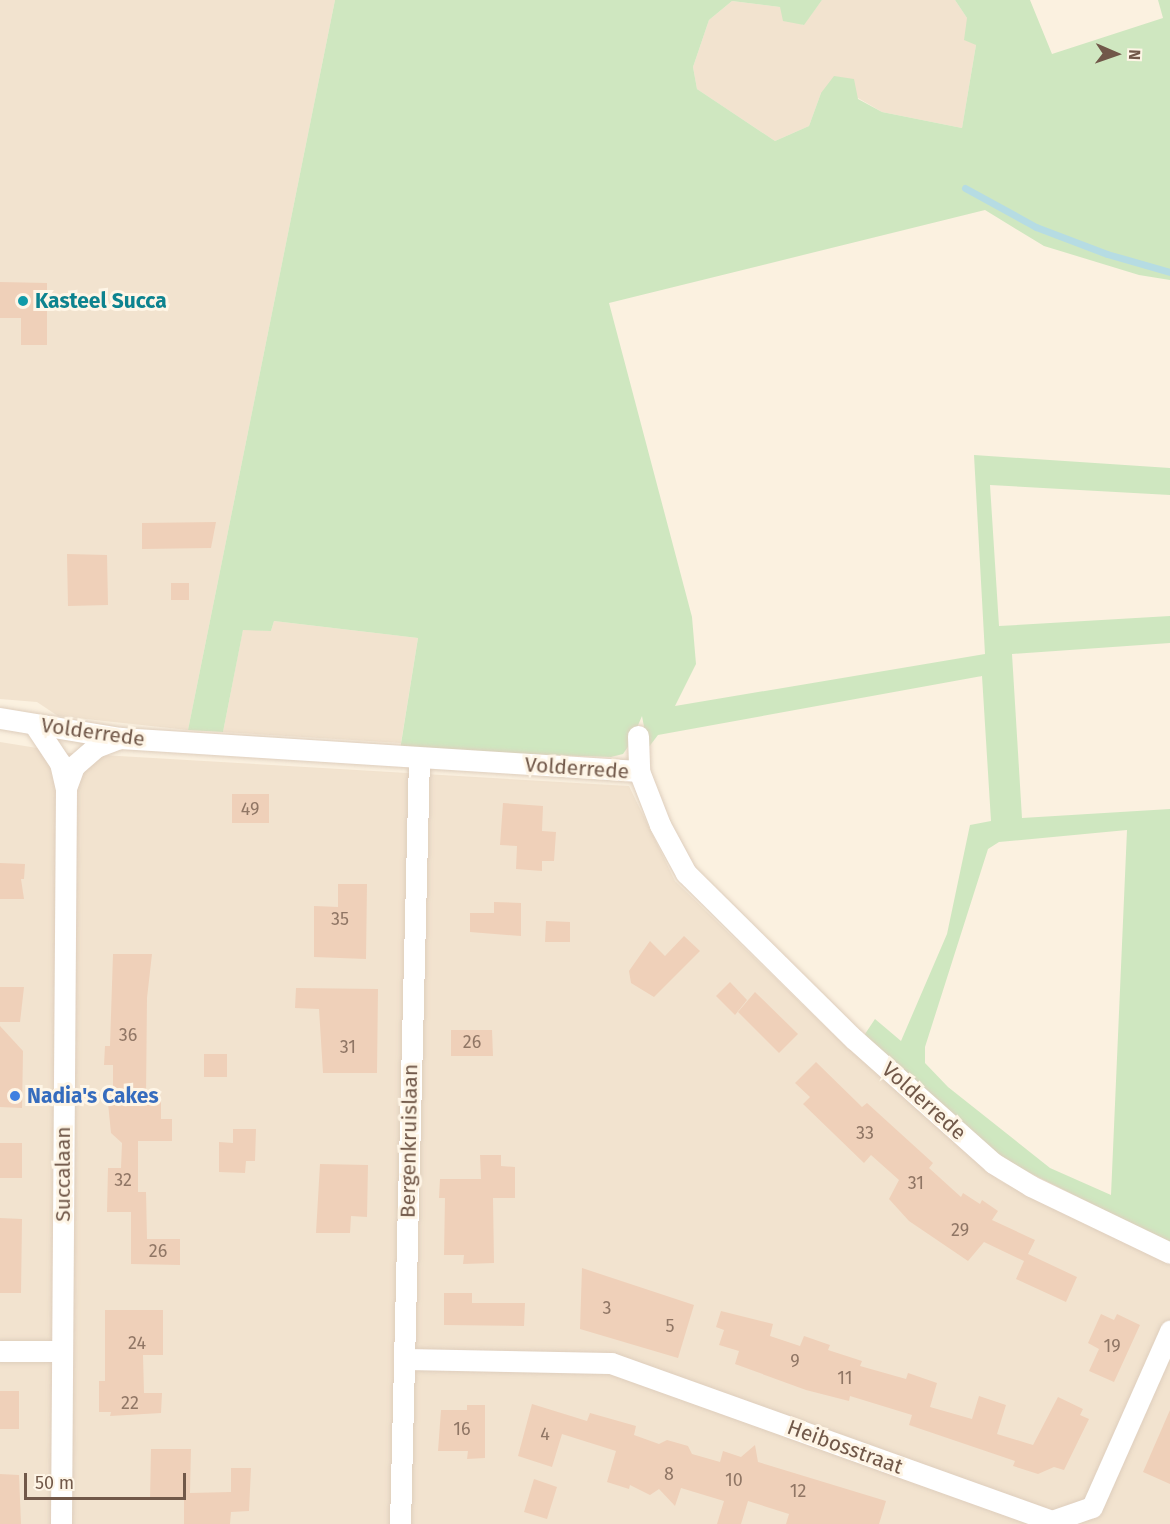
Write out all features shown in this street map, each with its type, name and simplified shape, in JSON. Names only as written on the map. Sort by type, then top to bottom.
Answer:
[{"type":"street","name":"Volderrede","points":[[0,718],[120,738],[419,759],[639,771],[660,825],[686,873],[862,1046],[993,1163],[1031,1186],[1170,1253]]},
{"type":"street","name":"Succalaan","points":[[34,724],[60,764],[66,788],[61,1524]]},
{"type":"street","points":[[638,736],[639,771]]},
{"type":"street","name":"Succalaan","points":[[66,788],[74,766],[96,747],[120,738]]},
{"type":"street","name":"Bergenkruislaan","points":[[400,1524],[419,759]]},
{"type":"street","name":"Heibosstraat","points":[[404,1359],[611,1363],[1052,1521],[1092,1507],[1170,1331]]},
{"type":"street","points":[[0,1352],[62,1351]]},
{"type":"shaded area","points":[[0,0],[335,0],[188,730],[58,716],[37,702],[0,699]]},
{"type":"shaded area","points":[[822,0],[955,0],[967,18],[976,45],[962,128],[882,112],[858,98],[821,93],[809,126],[775,141],[697,89],[693,67],[709,20],[732,1],[780,7],[803,25]]},
{"type":"shaded area","points":[[274,621],[418,638],[401,743],[223,732],[243,629],[271,631]]},
{"type":"shaded area","points":[[0,742],[68,753],[629,786],[675,881],[835,1036],[1000,1181],[1170,1264],[1170,1524],[0,1524]]},
{"type":"green space","points":[[335,0],[822,0],[804,25],[783,21],[780,7],[732,1],[709,20],[693,67],[697,89],[775,141],[809,126],[821,93],[834,76],[854,79],[858,99],[882,112],[962,128],[976,45],[964,40],[967,18],[955,0],[1030,0],[1052,54],[1163,18],[1158,0],[1170,0],[1170,280],[1139,275],[1044,246],[985,210],[609,303],[692,617],[696,664],[675,706],[985,654],[974,455],[1170,468],[1170,495],[990,485],[999,626],[1170,616],[1170,643],[1012,654],[1022,818],[1170,809],[1170,1243],[1000,1158],[863,1037],[875,1019],[901,1041],[947,934],[970,825],[991,821],[982,676],[658,735],[648,748],[642,716],[623,754],[611,757],[400,750],[418,638],[274,621],[271,631],[243,630],[223,732],[188,730]],"holes":[[[1127,830],[1111,1195],[1050,1168],[948,1087],[925,1063],[925,1047],[988,849],[999,842]]]},
{"type":"building","name":"Kasteel Succa","points":[[0,282],[47,283],[47,345],[21,345],[21,318],[0,318]]},
{"type":"building","points":[[216,522],[211,548],[142,549],[142,523]]},
{"type":"building","points":[[67,554],[107,555],[108,605],[68,606]]},
{"type":"building","points":[[171,583],[189,583],[189,600],[171,600]]},
{"type":"building","points":[[232,794],[269,794],[269,823],[232,823]]},
{"type":"building","points":[[503,803],[543,806],[542,831],[556,832],[554,861],[542,861],[542,871],[516,869],[517,846],[500,845]]},
{"type":"building","points":[[0,863],[25,864],[24,879],[21,879],[24,899],[0,899]]},
{"type":"building","points":[[338,884],[367,884],[366,959],[314,957],[314,906],[338,907]]},
{"type":"building","points":[[494,902],[521,903],[521,936],[470,932],[470,913],[494,913]]},
{"type":"building","points":[[546,921],[570,922],[570,942],[545,942]]},
{"type":"building","points":[[684,936],[700,951],[654,997],[631,983],[629,971],[650,941],[665,956]]},
{"type":"building","points":[[113,954],[152,954],[147,998],[146,1096],[147,1101],[161,1101],[161,1119],[172,1119],[172,1141],[138,1141],[138,1192],[146,1192],[147,1239],[180,1239],[180,1265],[131,1264],[131,1212],[107,1212],[108,1168],[121,1168],[122,1143],[111,1133],[108,1103],[113,1103],[113,1065],[104,1065],[105,1046],[110,1046]]},
{"type":"building","points":[[730,982],[747,1000],[735,1015],[716,996]]},
{"type":"building","points":[[0,987],[24,987],[20,1022],[0,1022]]},
{"type":"building","points":[[296,988],[378,989],[377,1073],[323,1073],[319,1009],[295,1008]]},
{"type":"building","points":[[755,992],[798,1034],[779,1053],[738,1012]]},
{"type":"building","points":[[0,1026],[23,1051],[22,1108],[0,1107]]},
{"type":"building","points":[[451,1030],[492,1030],[493,1056],[451,1056]]},
{"type":"building","points":[[204,1054],[227,1054],[227,1077],[204,1077]]},
{"type":"building","points":[[816,1062],[862,1107],[867,1103],[933,1163],[929,1168],[961,1197],[963,1193],[980,1204],[982,1200],[998,1211],[992,1220],[1035,1240],[1028,1254],[1077,1277],[1066,1302],[1016,1279],[1024,1261],[984,1242],[968,1261],[909,1221],[889,1199],[899,1180],[871,1155],[864,1163],[803,1104],[810,1097],[795,1083]]},
{"type":"building","points":[[233,1129],[256,1129],[255,1161],[246,1161],[245,1173],[219,1172],[219,1142],[233,1143]]},
{"type":"building","points":[[0,1143],[22,1143],[22,1178],[0,1178]]},
{"type":"building","points":[[480,1155],[501,1155],[501,1166],[515,1167],[515,1198],[493,1198],[494,1263],[463,1264],[464,1255],[444,1255],[445,1198],[439,1198],[440,1179],[481,1179]]},
{"type":"building","points":[[320,1164],[368,1165],[367,1217],[351,1216],[350,1233],[316,1233]]},
{"type":"building","points":[[0,1218],[22,1219],[21,1293],[0,1293]]},
{"type":"building","points":[[582,1268],[694,1305],[678,1358],[580,1329]]},
{"type":"building","points":[[444,1293],[472,1293],[472,1303],[525,1303],[524,1326],[444,1325]]},
{"type":"building","points":[[105,1310],[163,1310],[163,1355],[143,1355],[144,1393],[162,1393],[161,1413],[110,1416],[111,1412],[99,1412],[99,1381],[105,1381]]},
{"type":"building","points":[[721,1311],[773,1324],[770,1336],[800,1346],[804,1336],[830,1345],[828,1350],[862,1361],[860,1366],[906,1379],[908,1373],[937,1383],[930,1407],[972,1419],[979,1396],[1006,1405],[997,1434],[1033,1445],[1058,1397],[1083,1409],[1080,1415],[1089,1419],[1064,1470],[1054,1467],[1038,1474],[1013,1466],[1015,1461],[909,1425],[912,1415],[850,1396],[849,1401],[806,1390],[735,1364],[739,1351],[719,1345],[724,1330],[716,1327]]},
{"type":"building","points":[[1101,1314],[1114,1320],[1117,1314],[1140,1325],[1114,1382],[1089,1371],[1099,1349],[1088,1343]]},
{"type":"building","points":[[0,1391],[19,1391],[19,1429],[0,1429]]},
{"type":"building","points":[[532,1404],[587,1421],[590,1413],[636,1426],[634,1435],[659,1444],[667,1440],[688,1446],[692,1454],[720,1462],[723,1451],[741,1457],[755,1445],[758,1462],[886,1501],[879,1524],[786,1524],[789,1514],[748,1501],[741,1524],[717,1524],[724,1501],[681,1488],[675,1506],[659,1489],[650,1495],[630,1485],[629,1489],[607,1482],[616,1451],[562,1434],[552,1467],[518,1456]]},
{"type":"building","points":[[467,1405],[485,1405],[485,1458],[467,1459],[468,1451],[438,1451],[441,1410],[467,1410]]},
{"type":"building","points":[[1170,1410],[1170,1484],[1143,1472]]},
{"type":"building","points":[[151,1449],[191,1449],[190,1493],[231,1492],[231,1468],[251,1468],[249,1511],[231,1512],[230,1524],[184,1524],[184,1500],[150,1500]]},
{"type":"building","points":[[0,1474],[19,1475],[21,1524],[0,1524]]},
{"type":"building","points":[[534,1479],[557,1487],[547,1519],[524,1512]]},
{"type":"waterway","points":[[965,188],[1036,227],[1107,254],[1170,272]]},
{"type":"place","name":"Kasteel Succa","points":[[23,301]]},
{"type":"place","name":"Nadia's Cakes","points":[[15,1096]]}]
